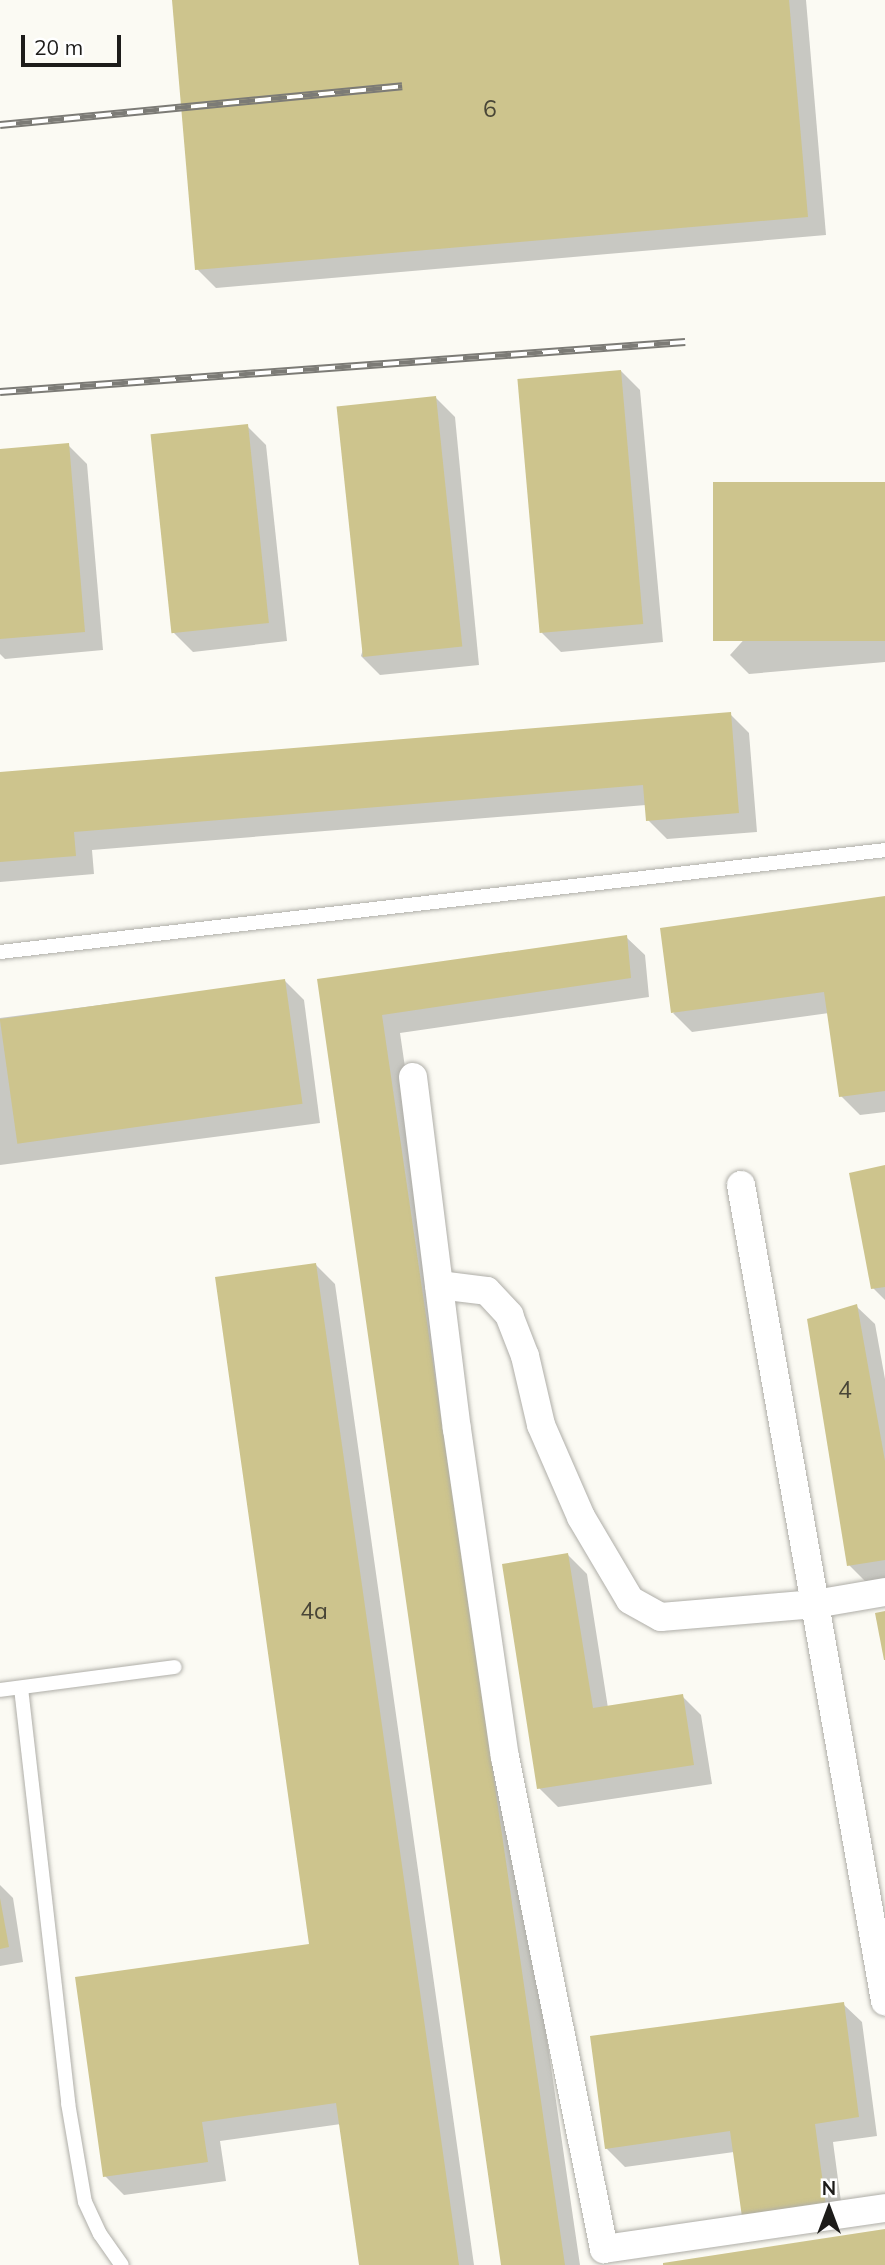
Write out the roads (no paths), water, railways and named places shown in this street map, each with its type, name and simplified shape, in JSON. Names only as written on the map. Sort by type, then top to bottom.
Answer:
[{"type":"street","points":[[413,1077],[505,1757],[604,2249],[885,2207]]},
{"type":"street","points":[[741,1185],[885,2001]]},
{"type":"street","points":[[439,1284],[487,1291],[509,1315],[525,1356],[541,1425],[581,1517],[629,1600],[661,1617],[815,1604],[885,1592]]},
{"type":"lane","points":[[0,952],[885,850]]},
{"type":"lane","points":[[0,1690],[174,1667]]},
{"type":"lane","points":[[22,1688],[60,2035],[85,2202],[100,2234],[122,2265]]},
{"type":"railway","points":[[0,125],[402,86]]},
{"type":"railway","points":[[0,392],[685,342]]}]
